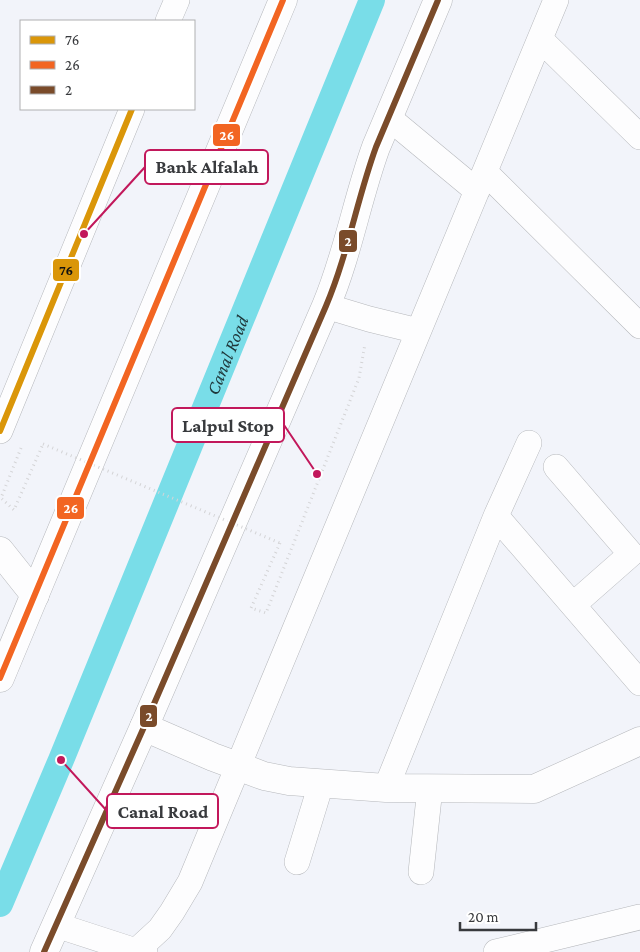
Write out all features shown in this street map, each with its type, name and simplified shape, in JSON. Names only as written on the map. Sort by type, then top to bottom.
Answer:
[{"type":"main road","points":[[0,678],[284,0]]},
{"type":"main road","points":[[44,952],[144,727],[326,306],[348,243],[367,170],[438,0]]},
{"type":"main road","points":[[0,551],[35,595]]},
{"type":"main road","points":[[144,727],[264,776],[289,781],[386,788],[534,789],[640,741]]},
{"type":"street","points":[[168,20],[177,0]]},
{"type":"street","points":[[56,925],[139,952],[160,929],[190,882],[556,0]]},
{"type":"street","points":[[540,39],[640,137]]},
{"type":"street","points":[[0,431],[132,110]]},
{"type":"street","points":[[389,118],[481,182],[640,326]]},
{"type":"street","points":[[326,306],[418,331]]},
{"type":"street","points":[[386,788],[496,516],[529,443]]},
{"type":"street","points":[[556,467],[632,554],[573,605]]},
{"type":"street","points":[[496,516],[640,683]]},
{"type":"street","points":[[297,862],[321,784]]},
{"type":"street","points":[[421,872],[430,788]]},
{"type":"street","points":[[496,952],[640,917]]},
{"type":"path","points":[[23,442],[1,498],[14,510],[43,444],[280,542],[251,608],[266,613],[359,378],[369,319]]},
{"type":"waterway","name":"Canal Road","points":[[0,904],[61,760],[372,0]]},
{"type":"transit line","name":"26","points":[[0,678],[283,0]]},
{"type":"transit line","name":"2","points":[[44,952],[144,727],[326,306],[340,267],[376,147],[438,0]]},
{"type":"transit line","name":"76","points":[[0,431],[132,110]]},
{"type":"place","name":"Bank Alfalah","points":[[84,234]]},
{"type":"place","name":"Lalpul Stop","points":[[317,474]]},
{"type":"place","name":"Canal Road","points":[[61,760]]}]
